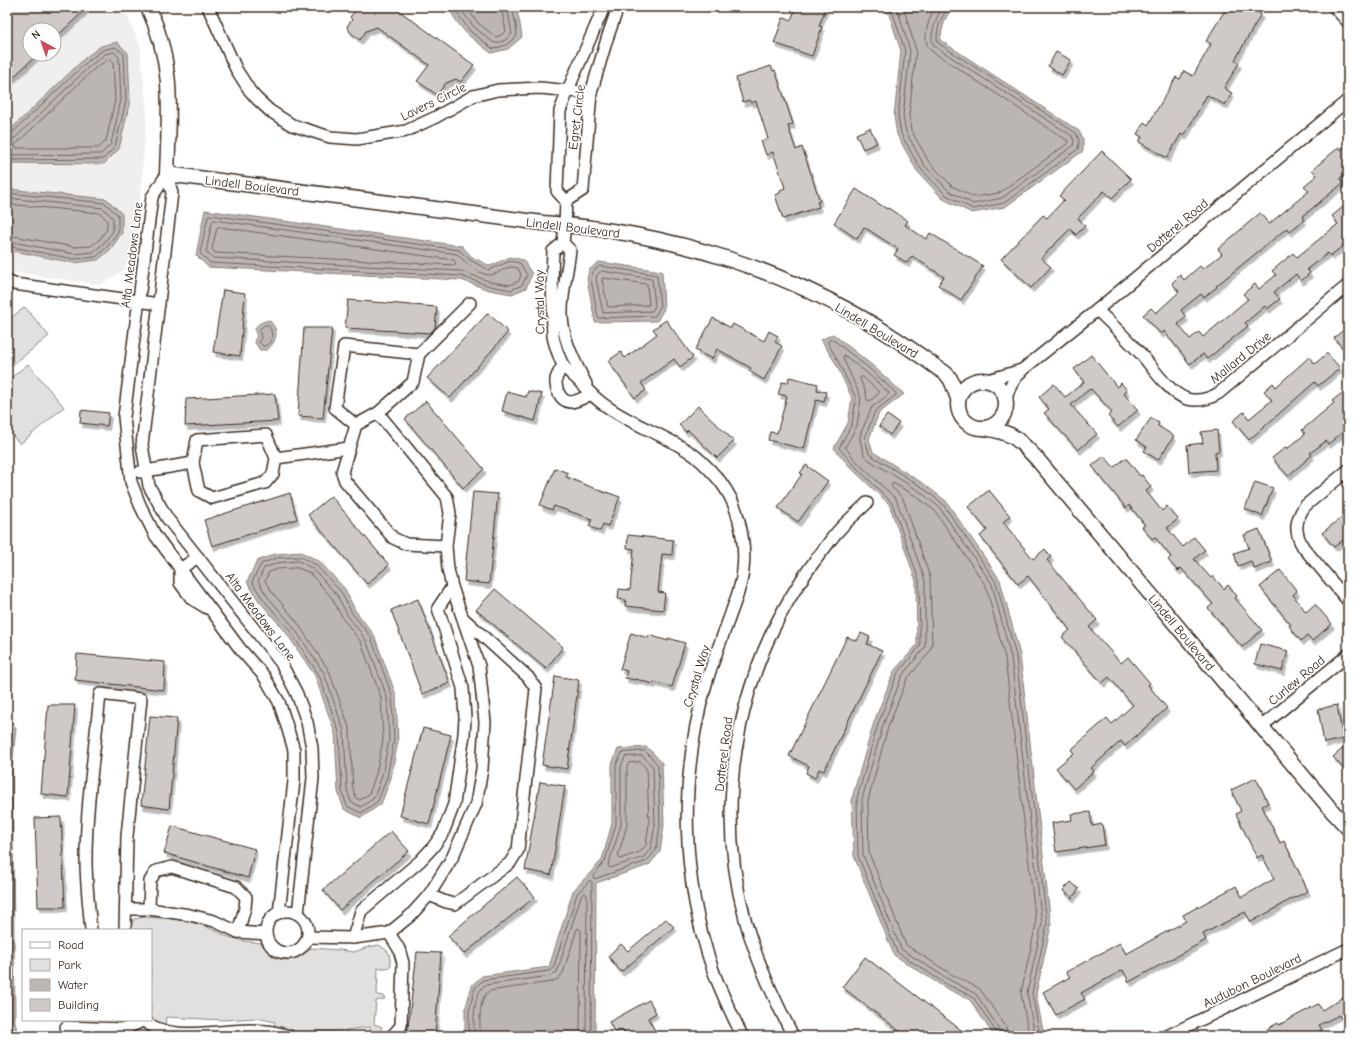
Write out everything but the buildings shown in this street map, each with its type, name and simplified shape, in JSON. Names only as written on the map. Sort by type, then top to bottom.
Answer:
[{"type":"street","points":[[148,7],[155,21],[163,47],[167,71],[169,96],[167,174]]},
{"type":"street","name":"Lavers Circle","points":[[208,7],[236,69],[257,99],[270,111],[292,125],[330,137],[357,139],[406,131],[436,117],[473,96],[498,90],[540,88],[591,94]]},
{"type":"street","name":"Egret Circle","points":[[565,225],[566,201],[558,191],[560,111],[604,7]]},
{"type":"street","name":"Egret Circle","points":[[566,201],[582,190],[591,94],[618,7]]},
{"type":"street","points":[[1334,7],[1348,22]]},
{"type":"street","name":"Dotterel Road","points":[[1006,405],[1007,394],[1012,382],[1022,370],[1097,310],[1348,100]]},
{"type":"street","name":"Lindell Boulevard","points":[[167,174],[565,225],[643,236],[687,246],[730,259],[772,275],[804,288],[844,308],[921,356],[948,376],[958,398]]},
{"type":"street","name":"Alta Meadows Lane","points":[[167,174],[152,197],[124,417],[130,474],[140,505],[155,535],[180,569]]},
{"type":"street","name":"Alta Meadows Lane","points":[[167,174],[172,193],[142,445],[146,470],[149,486],[167,518],[281,663],[297,694],[307,722],[312,748],[313,778],[298,914]]},
{"type":"street","name":"Crystal Way","points":[[565,225],[563,243],[553,251],[552,272],[553,336],[563,365],[596,399],[617,414],[676,443],[699,459],[724,486],[738,516],[742,534],[744,552],[740,590],[707,683],[698,717],[691,753],[687,807],[687,834],[690,869],[703,936],[713,970],[742,1036]]},
{"type":"street","name":"Crystal Way","points":[[563,243],[570,250],[562,312],[564,332],[573,357],[591,394]]},
{"type":"street","points":[[7,281],[14,284],[159,304]]},
{"type":"street","name":"Mallard Drive","points":[[1097,310],[1142,355],[1172,390],[1186,399],[1204,400],[1219,392],[1348,285]]},
{"type":"street","points":[[446,546],[406,544],[393,538],[345,481],[342,472],[356,425],[378,413],[413,382],[420,354],[470,303]]},
{"type":"street","points":[[356,425],[335,408],[344,346],[420,354]]},
{"type":"street","points":[[563,365],[556,378],[557,388],[564,400],[570,402],[591,394]]},
{"type":"street","name":"Dotterel Road","points":[[983,380],[1022,370]]},
{"type":"street","name":"Lindell Boulevard","points":[[948,376],[983,380]]},
{"type":"street","points":[[983,380],[996,384],[1003,391],[1006,405],[1001,419],[994,425],[985,428],[976,428],[967,424],[960,417],[957,408],[958,398],[962,389],[969,383],[983,380]]},
{"type":"street","name":"Lindell Boulevard","points":[[1006,405],[1015,437]]},
{"type":"street","points":[[308,937],[353,938],[389,933],[410,916],[429,895],[452,858],[476,804],[482,769],[485,722],[479,666],[452,587],[448,569],[446,546],[450,512],[447,497],[378,413]]},
{"type":"street","name":"Lindell Boulevard","points":[[985,428],[1000,431],[1015,437],[1042,464],[1261,727],[1348,828]]},
{"type":"street","points":[[266,435],[276,458],[273,474],[265,483],[212,498],[199,491],[193,463],[197,440],[266,435]]},
{"type":"street","points":[[276,458],[349,448]]},
{"type":"street","points":[[130,474],[193,463]]},
{"type":"street","points":[[1348,470],[1305,506],[1296,522],[1296,531],[1298,540],[1303,547],[1348,601]]},
{"type":"street","name":"Dotterel Road","points":[[793,1036],[764,974],[752,942],[737,884],[731,816],[732,782],[736,748],[742,714],[755,673],[767,641],[786,603],[807,570],[839,530],[867,503]]},
{"type":"street","points":[[198,557],[180,569],[180,583],[192,599],[213,612],[241,650],[264,676],[279,702],[294,750],[294,781],[279,913]]},
{"type":"street","points":[[353,938],[361,911],[420,861],[433,847],[443,833],[454,804],[465,718],[462,688],[438,608],[452,587]]},
{"type":"street","points":[[429,895],[455,904],[510,863],[518,850],[536,689],[528,677],[463,617]]},
{"type":"street","name":"Curlew Road","points":[[1261,727],[1348,655]]},
{"type":"street","points":[[91,929],[88,905],[86,859],[100,694],[141,699],[127,836],[125,929]]},
{"type":"street","points":[[149,909],[150,881],[156,871],[172,867],[236,887],[246,898],[245,908],[238,932]]},
{"type":"street","points":[[126,909],[149,909],[190,915],[208,920],[238,932],[266,934]]},
{"type":"street","points":[[286,911],[298,914],[307,924],[308,937],[305,943],[301,949],[289,954],[276,950],[271,946],[266,934],[269,921],[279,913],[286,911]]},
{"type":"street","points":[[389,933],[399,949],[403,963],[401,1026],[391,1036]]},
{"type":"street","name":"Audubon Boulevard","points":[[1167,1036],[1348,949]]},
{"type":"street","points":[[66,1026],[102,1024],[124,1029],[141,1021]]},
{"type":"street","points":[[145,1021],[162,1031],[180,1034],[250,1030],[283,1035]]},
{"type":"shaded area","points":[[7,7],[123,7],[140,45],[147,112],[136,248],[124,270],[101,285],[7,271]]},
{"type":"green space","points":[[25,307],[49,336],[11,366],[7,361],[7,321]]},
{"type":"green space","points":[[28,364],[64,407],[20,444],[7,429],[7,381]]},
{"type":"green space","points":[[145,917],[175,919],[200,924],[229,937],[261,943],[273,957],[284,960],[302,956],[311,948],[354,952],[379,945],[389,953],[391,967],[378,968],[377,995],[384,996],[385,999],[376,1001],[374,1024],[382,1027],[375,1036],[371,1036],[370,1027],[346,1030],[347,1036],[341,1036],[340,1031],[312,1032],[310,1036],[302,1036],[274,1029],[275,1022],[257,1018],[223,1020],[166,1017],[165,1027],[152,1020],[152,929],[130,929],[134,919]]},
{"type":"water","points":[[448,7],[516,7],[522,37],[508,49],[491,53],[467,34],[457,22]]},
{"type":"water","points":[[884,7],[955,7],[946,18],[940,40],[1079,131],[1083,139],[1083,151],[1005,207],[972,213],[943,199],[917,171],[897,135],[894,116],[901,51],[890,17]]},
{"type":"water","points":[[117,42],[128,53],[130,101],[119,149],[104,164],[7,163],[7,133],[85,58],[101,46]]},
{"type":"water","points":[[7,189],[107,199],[122,214],[122,233],[110,250],[98,260],[74,263],[9,250],[7,249]]},
{"type":"water","points":[[205,210],[462,246],[472,257],[490,266],[510,257],[523,260],[532,274],[526,288],[512,294],[489,290],[461,280],[208,267],[196,255]]},
{"type":"water","points":[[599,262],[662,271],[664,309],[657,321],[595,322],[587,279],[589,270]]},
{"type":"water","points":[[269,320],[275,328],[276,336],[273,343],[267,350],[260,350],[254,341],[257,336],[255,328],[260,323]]},
{"type":"water","points":[[833,334],[873,366],[904,394],[879,413],[869,439],[873,452],[924,484],[946,501],[1000,580],[1020,655],[1051,925],[1036,994],[1044,1036],[994,1036],[970,1000],[944,987],[894,955],[854,856],[852,798],[874,722],[894,671],[917,645],[916,581],[889,504],[850,467],[834,448],[848,423],[852,398],[835,362],[821,340]]},
{"type":"water","points":[[301,552],[319,561],[345,589],[355,610],[374,635],[396,695],[398,741],[391,778],[381,804],[361,818],[344,809],[338,792],[335,733],[315,676],[285,631],[259,601],[247,582],[257,561],[275,554]]},
{"type":"water","points":[[7,715],[16,728],[12,768],[15,1022],[18,1036],[7,1036]]},
{"type":"water","points":[[646,747],[662,763],[664,825],[660,852],[649,865],[596,883],[595,1036],[465,1036],[465,1010],[472,985],[482,976],[549,967],[573,891],[602,860],[612,823],[612,764],[618,749]]}]
